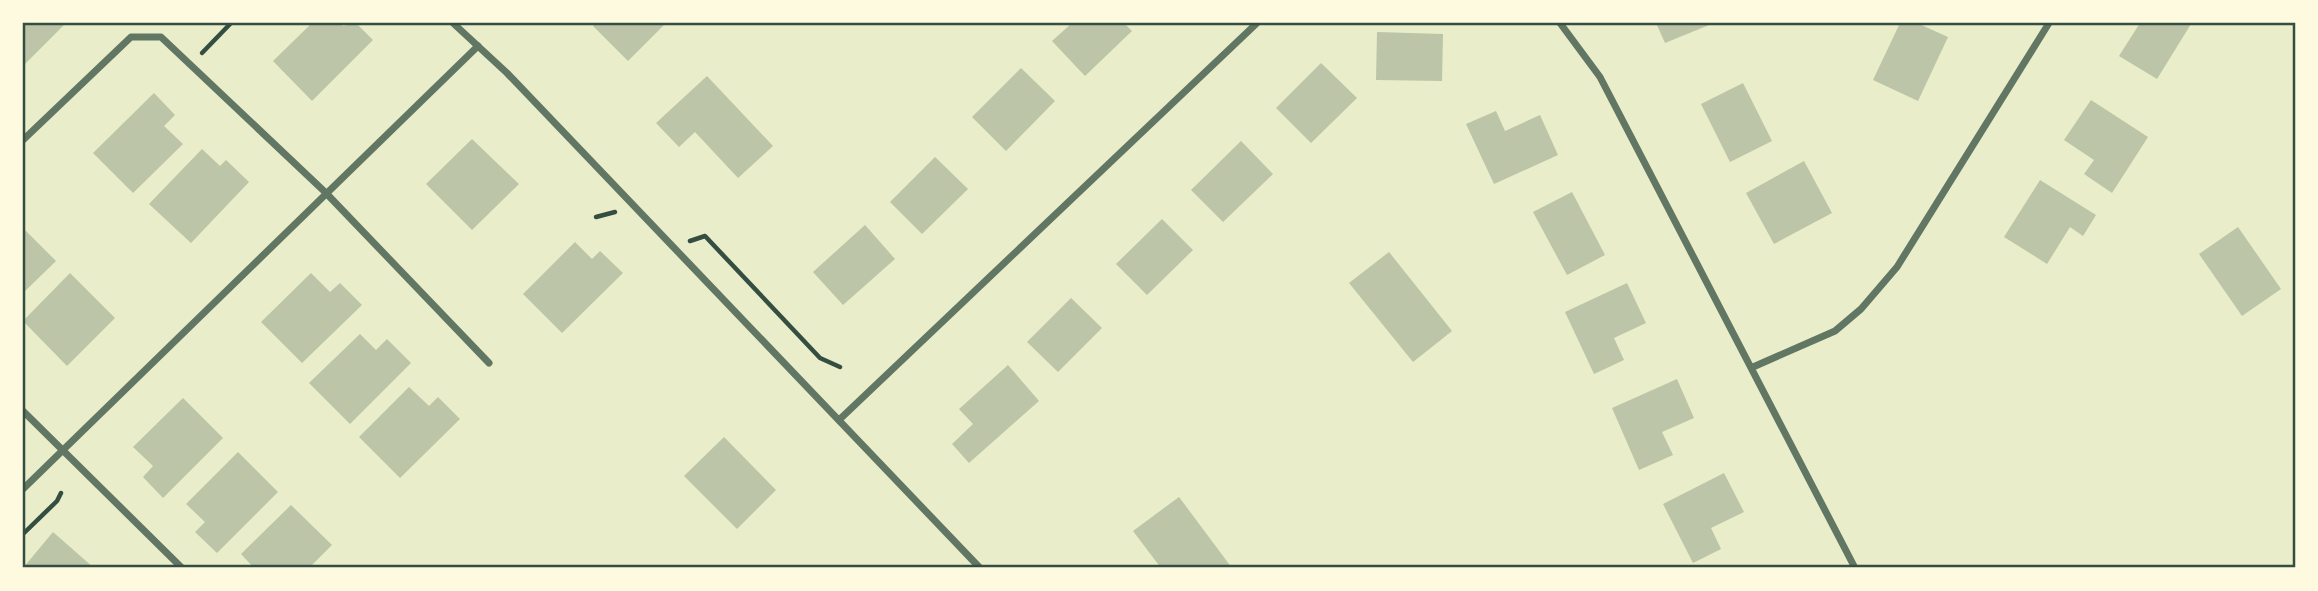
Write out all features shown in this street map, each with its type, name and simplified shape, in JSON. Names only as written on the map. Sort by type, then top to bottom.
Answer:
[{"type":"street","points":[[453,23],[674,247],[980,568]]},
{"type":"street","points":[[839,420],[1257,23]]},
{"type":"street","points":[[1560,23],[1600,77],[1753,367],[1855,568]]},
{"type":"street","points":[[1753,367],[1823,337],[1861,309],[1897,267],[2049,23]]},
{"type":"street","points":[[23,140],[131,37],[161,37],[192,63],[325,192],[489,363]]},
{"type":"street","points":[[23,489],[325,192],[478,46]]},
{"type":"street","points":[[23,411],[182,568]]},
{"type":"path","points":[[192,63],[231,23]]},
{"type":"path","points":[[674,247],[705,236],[820,358],[840,367]]},
{"type":"path","points":[[23,534],[57,501],[61,493]]},
{"type":"building","points":[[23,23],[66,23],[25,64]]},
{"type":"building","points":[[312,23],[340,23],[343,26],[356,23],[373,40],[312,101],[273,61]]},
{"type":"building","points":[[596,23],[666,23],[628,61],[593,26]]},
{"type":"building","points":[[1072,23],[1124,23],[1132,31],[1085,76],[1052,41]]},
{"type":"building","points":[[1656,23],[1714,23],[1665,43]]},
{"type":"building","points":[[1900,23],[1917,23],[1948,37],[1918,101],[1873,80]]},
{"type":"building","points":[[2140,23],[2191,24],[2157,79],[2119,56]]},
{"type":"building","points":[[1377,32],[1443,34],[1442,81],[1376,80]]},
{"type":"building","points":[[1321,63],[1357,98],[1311,143],[1276,108]]},
{"type":"building","points":[[1021,68],[1055,101],[1006,151],[972,117]]},
{"type":"building","points":[[707,76],[773,146],[738,178],[695,132],[679,147],[656,123]]},
{"type":"building","points":[[1743,83],[1772,141],[1730,162],[1701,104]]},
{"type":"building","points":[[154,93],[175,115],[164,126],[183,144],[133,193],[93,153]]},
{"type":"building","points":[[2091,100],[2148,137],[2112,193],[2084,174],[2094,160],[2064,140]]},
{"type":"building","points":[[1496,111],[1505,131],[1540,115],[1558,155],[1494,184],[1466,124]]},
{"type":"building","points":[[472,139],[519,184],[472,230],[426,184]]},
{"type":"building","points":[[1241,141],[1273,174],[1223,222],[1191,190]]},
{"type":"building","points":[[202,149],[220,166],[226,160],[249,182],[191,243],[149,204]]},
{"type":"building","points":[[935,157],[968,189],[922,234],[890,202]]},
{"type":"building","points":[[1804,161],[1832,213],[1774,244],[1746,193]]},
{"type":"building","points":[[2040,180],[2096,215],[2083,236],[2070,227],[2047,264],[2004,237]]},
{"type":"building","points":[[1572,192],[1605,255],[1567,275],[1533,212]]},
{"type":"building","points":[[1162,219],[1193,250],[1147,295],[1116,264]]},
{"type":"building","points":[[865,225],[895,259],[843,305],[813,272]]},
{"type":"building","points":[[2238,227],[2281,289],[2242,316],[2199,254]]},
{"type":"building","points":[[23,228],[56,261],[23,293]]},
{"type":"building","points":[[575,242],[592,259],[600,251],[623,273],[562,333],[523,294]]},
{"type":"building","points":[[1389,252],[1452,331],[1413,362],[1349,283]]},
{"type":"building","points":[[70,273],[115,318],[67,366],[23,321]]},
{"type":"building","points":[[311,273],[330,292],[340,283],[362,305],[302,363],[261,322]]},
{"type":"building","points":[[1627,283],[1646,323],[1614,338],[1624,360],[1594,374],[1565,312]]},
{"type":"building","points":[[1071,298],[1102,328],[1058,372],[1027,342]]},
{"type":"building","points":[[360,334],[376,350],[387,339],[411,363],[350,424],[309,383]]},
{"type":"building","points":[[1008,365],[1039,401],[969,463],[952,444],[973,424],[959,409]]},
{"type":"building","points":[[1677,379],[1694,418],[1662,432],[1673,455],[1639,470],[1612,408]]},
{"type":"building","points":[[409,387],[429,406],[438,397],[460,419],[400,478],[359,437]]},
{"type":"building","points":[[183,398],[223,438],[163,498],[143,477],[153,466],[133,447]]},
{"type":"building","points":[[724,437],[776,490],[737,529],[684,476]]},
{"type":"building","points":[[238,452],[278,492],[217,553],[195,532],[205,522],[186,504]]},
{"type":"building","points":[[1724,473],[1744,512],[1711,528],[1721,549],[1693,563],[1663,504]]},
{"type":"building","points":[[1179,497],[1232,568],[1161,568],[1133,531]]},
{"type":"building","points":[[291,505],[332,545],[309,568],[254,568],[241,554]]},
{"type":"building","points":[[53,532],[94,568],[23,568]]}]
